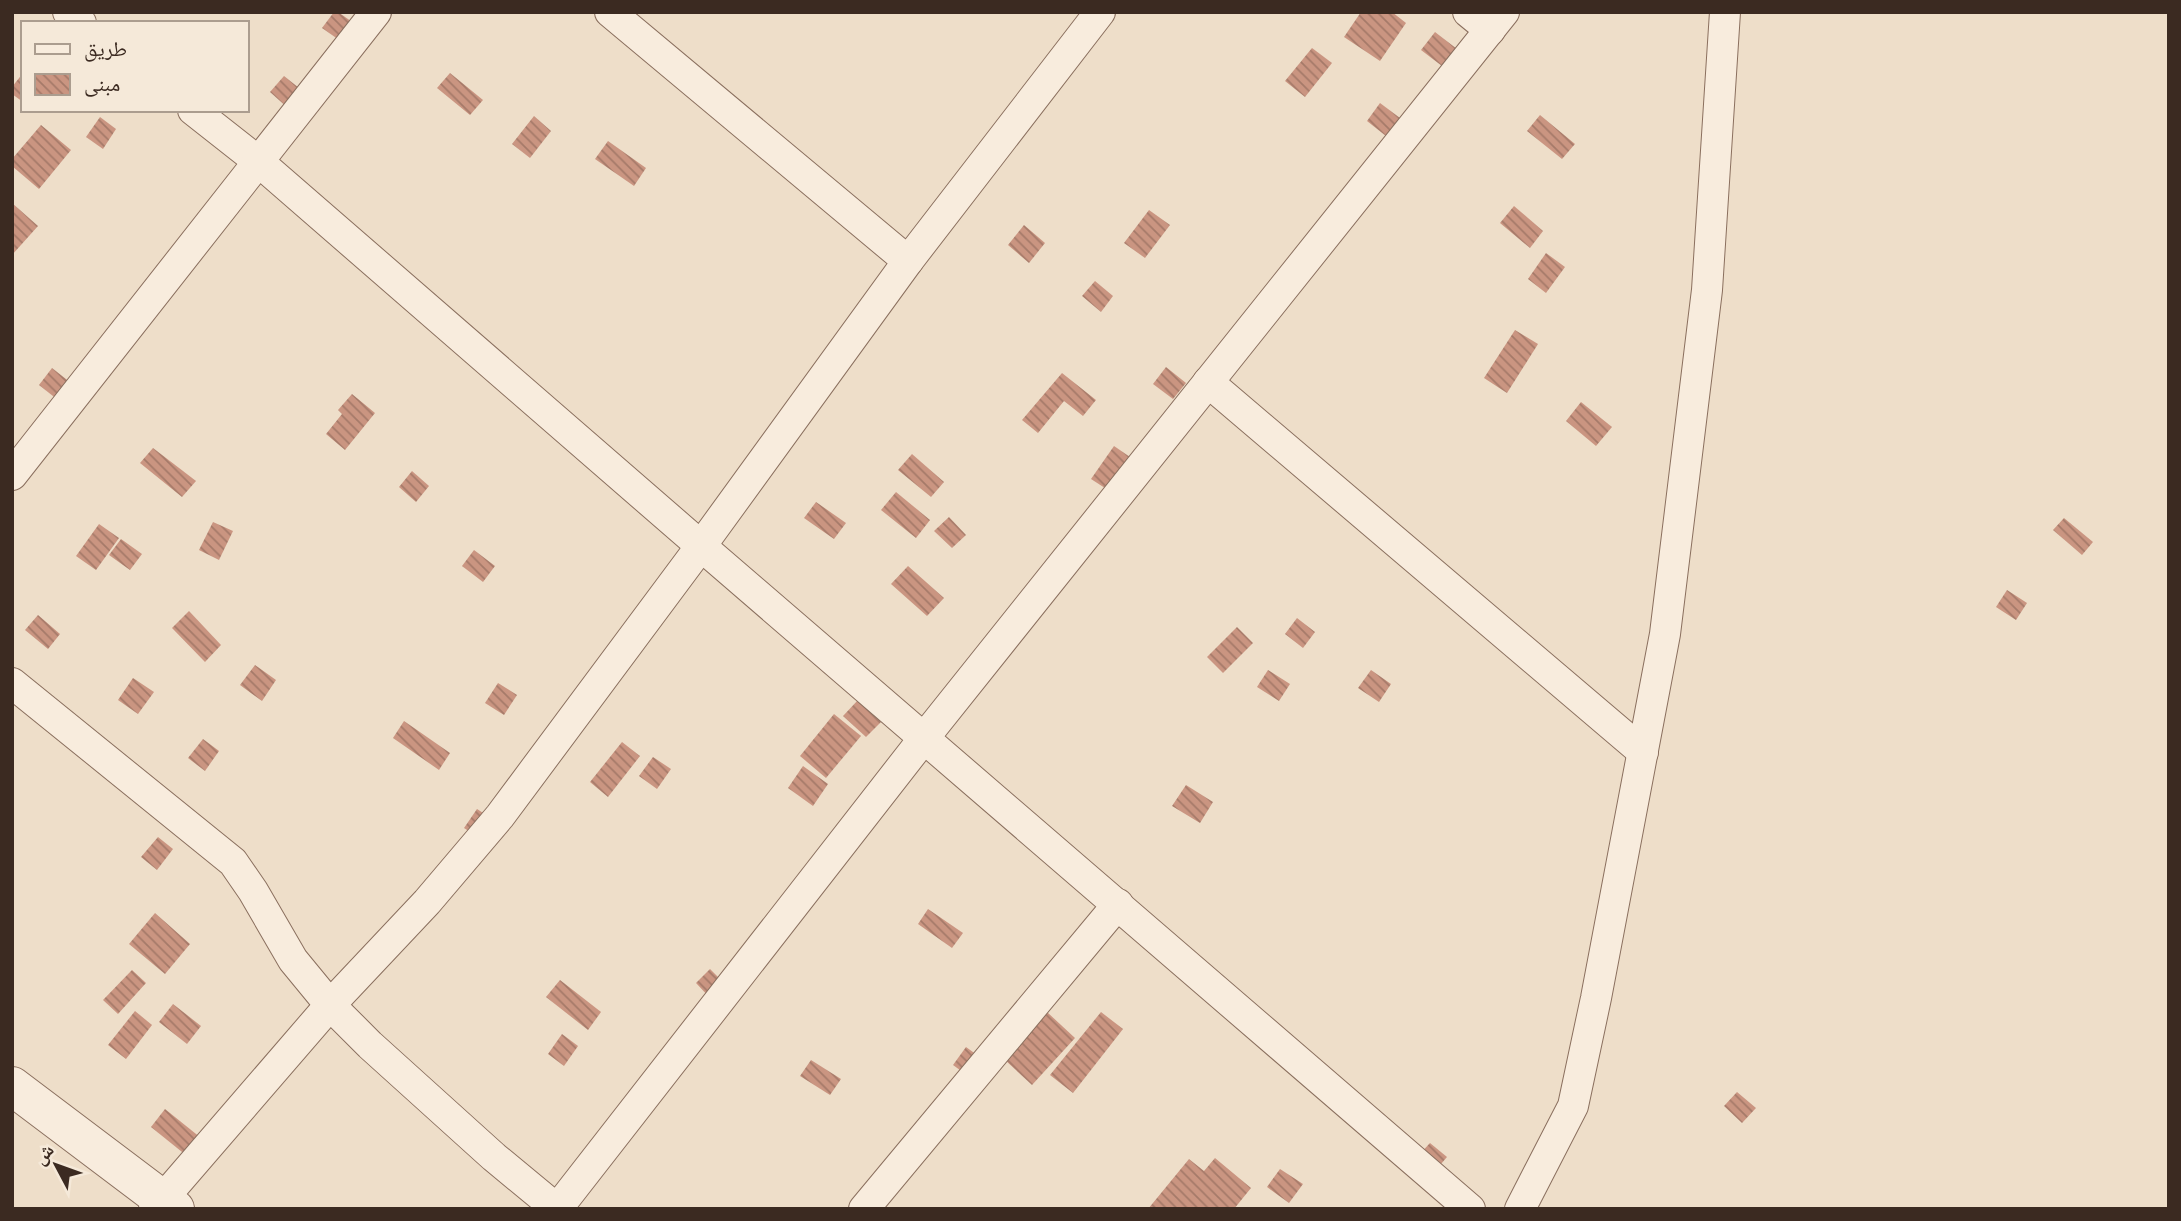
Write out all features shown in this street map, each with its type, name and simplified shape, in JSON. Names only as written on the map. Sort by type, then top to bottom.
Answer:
[{"type":"street","points":[[12,475],[376,12]]},
{"type":"street","points":[[610,12],[908,261]]},
{"type":"street","points":[[1520,1209],[1573,1105],[1665,634],[1707,290],[1725,12]]},
{"type":"street","points":[[12,1086],[163,1206],[330,1005],[436,893],[500,816],[908,261],[1096,14]]},
{"type":"street","points":[[12,683],[233,862],[293,960],[330,1005],[422,1092],[557,1209],[924,737],[1208,382],[1487,18]]},
{"type":"street","points":[[196,112],[259,162],[1470,1209]]},
{"type":"street","points":[[1208,382],[1643,752]]},
{"type":"street","points":[[863,1209],[1118,904]]},
{"type":"building","points":[[334,12],[355,24],[342,42],[322,28]]},
{"type":"building","points":[[1361,12],[1392,12],[1406,23],[1380,61],[1344,37]]},
{"type":"building","points":[[1435,32],[1457,49],[1442,66],[1421,50]]},
{"type":"building","points":[[1312,48],[1332,63],[1305,97],[1285,81]]},
{"type":"building","points":[[450,73],[483,100],[470,115],[437,88]]},
{"type":"building","points":[[21,76],[21,101],[12,94],[12,87]]},
{"type":"building","points":[[284,76],[304,92],[289,109],[270,92]]},
{"type":"building","points":[[1380,103],[1400,118],[1386,136],[1367,121]]},
{"type":"building","points":[[1540,115],[1575,144],[1562,159],[1527,131]]},
{"type":"building","points":[[534,116],[551,131],[530,158],[512,144]]},
{"type":"building","points":[[100,117],[116,129],[103,149],[86,137]]},
{"type":"building","points":[[41,125],[71,150],[39,189],[12,166],[12,159]]},
{"type":"building","points":[[608,141],[646,168],[634,186],[595,159]]},
{"type":"building","points":[[12,203],[38,226],[12,255]]},
{"type":"building","points":[[1514,206],[1543,231],[1530,248],[1500,223]]},
{"type":"building","points":[[1149,210],[1170,225],[1145,258],[1124,243]]},
{"type":"building","points":[[1024,225],[1045,243],[1029,263],[1008,245]]},
{"type":"building","points":[[1546,253],[1565,267],[1546,293],[1528,279]]},
{"type":"building","points":[[1095,281],[1113,296],[1101,312],[1082,296]]},
{"type":"building","points":[[1515,330],[1538,344],[1507,393],[1484,378]]},
{"type":"building","points":[[1166,367],[1186,383],[1173,399],[1153,384]]},
{"type":"building","points":[[52,368],[71,383],[58,400],[39,385]]},
{"type":"building","points":[[1062,373],[1096,400],[1083,416],[1064,401],[1038,433],[1022,420]]},
{"type":"building","points":[[352,394],[375,413],[345,450],[326,434],[342,414],[338,410]]},
{"type":"building","points":[[1581,402],[1612,427],[1596,446],[1566,421]]},
{"type":"building","points":[[1114,446],[1130,457],[1108,490],[1091,479]]},
{"type":"building","points":[[153,448],[196,481],[182,497],[140,463]]},
{"type":"building","points":[[912,454],[944,482],[931,497],[898,470]]},
{"type":"building","points":[[412,471],[429,486],[416,502],[399,487]]},
{"type":"building","points":[[896,492],[930,520],[916,538],[881,510]]},
{"type":"building","points":[[816,502],[846,523],[834,539],[804,518]]},
{"type":"building","points":[[949,517],[966,535],[952,548],[934,531]]},
{"type":"building","points":[[2064,518],[2093,542],[2082,555],[2053,530]]},
{"type":"building","points":[[213,522],[233,531],[219,560],[199,550]]},
{"type":"building","points":[[99,524],[119,538],[96,570],[76,556]]},
{"type":"building","points":[[121,539],[142,554],[130,570],[109,555]]},
{"type":"building","points":[[474,550],[495,566],[483,582],[462,566]]},
{"type":"building","points":[[908,566],[944,598],[927,616],[891,584]]},
{"type":"building","points":[[2007,590],[2027,603],[2016,620],[1996,607]]},
{"type":"building","points":[[189,611],[221,645],[205,662],[172,628]]},
{"type":"building","points":[[38,615],[60,634],[48,649],[25,630]]},
{"type":"building","points":[[1297,618],[1315,632],[1303,648],[1285,634]]},
{"type":"building","points":[[1237,627],[1253,643],[1223,673],[1207,657]]},
{"type":"building","points":[[255,665],[276,680],[262,701],[240,685]]},
{"type":"building","points":[[1268,670],[1290,684],[1279,701],[1257,687]]},
{"type":"building","points":[[1371,670],[1391,684],[1379,702],[1358,688]]},
{"type":"building","points":[[133,678],[154,692],[138,714],[118,700]]},
{"type":"building","points":[[498,683],[517,695],[504,715],[485,703]]},
{"type":"building","points":[[858,700],[881,722],[866,737],[843,716]]},
{"type":"building","points":[[834,714],[861,736],[826,778],[800,756]]},
{"type":"building","points":[[404,721],[450,753],[439,770],[393,738]]},
{"type":"building","points":[[203,739],[219,751],[205,771],[188,758]]},
{"type":"building","points":[[622,742],[640,756],[608,797],[590,782]]},
{"type":"building","points":[[653,757],[671,769],[657,789],[639,776]]},
{"type":"building","points":[[803,766],[828,784],[813,806],[788,788]]},
{"type":"building","points":[[1186,785],[1213,802],[1200,823],[1172,806]]},
{"type":"building","points":[[477,809],[494,820],[481,839],[464,828]]},
{"type":"building","points":[[158,837],[173,849],[157,870],[141,857]]},
{"type":"building","points":[[928,909],[963,933],[952,948],[918,924]]},
{"type":"building","points":[[155,913],[190,944],[165,974],[129,944]]},
{"type":"building","points":[[710,969],[727,986],[712,1000],[696,983]]},
{"type":"building","points":[[132,970],[146,983],[118,1014],[103,1000]]},
{"type":"building","points":[[560,980],[601,1012],[588,1030],[546,997]]},
{"type":"building","points":[[1033,999],[1075,1038],[1032,1085],[990,1046]]},
{"type":"building","points":[[173,1004],[201,1026],[187,1044],[159,1022]]},
{"type":"building","points":[[135,1011],[152,1025],[126,1059],[108,1045]]},
{"type":"building","points":[[1101,1012],[1123,1029],[1073,1093],[1050,1075]]},
{"type":"building","points":[[562,1034],[578,1046],[564,1066],[548,1054]]},
{"type":"building","points":[[966,1047],[988,1063],[975,1081],[953,1065]]},
{"type":"building","points":[[811,1060],[841,1079],[830,1095],[800,1076]]},
{"type":"building","points":[[1737,1092],[1756,1108],[1742,1123],[1724,1106]]},
{"type":"building","points":[[165,1109],[206,1142],[192,1160],[151,1127]]},
{"type":"building","points":[[1430,1143],[1447,1157],[1434,1172],[1417,1157]]},
{"type":"building","points":[[1215,1158],[1251,1188],[1234,1209],[1148,1209],[1189,1159],[1204,1171]]},
{"type":"building","points":[[1280,1169],[1303,1184],[1289,1203],[1267,1187]]}]
